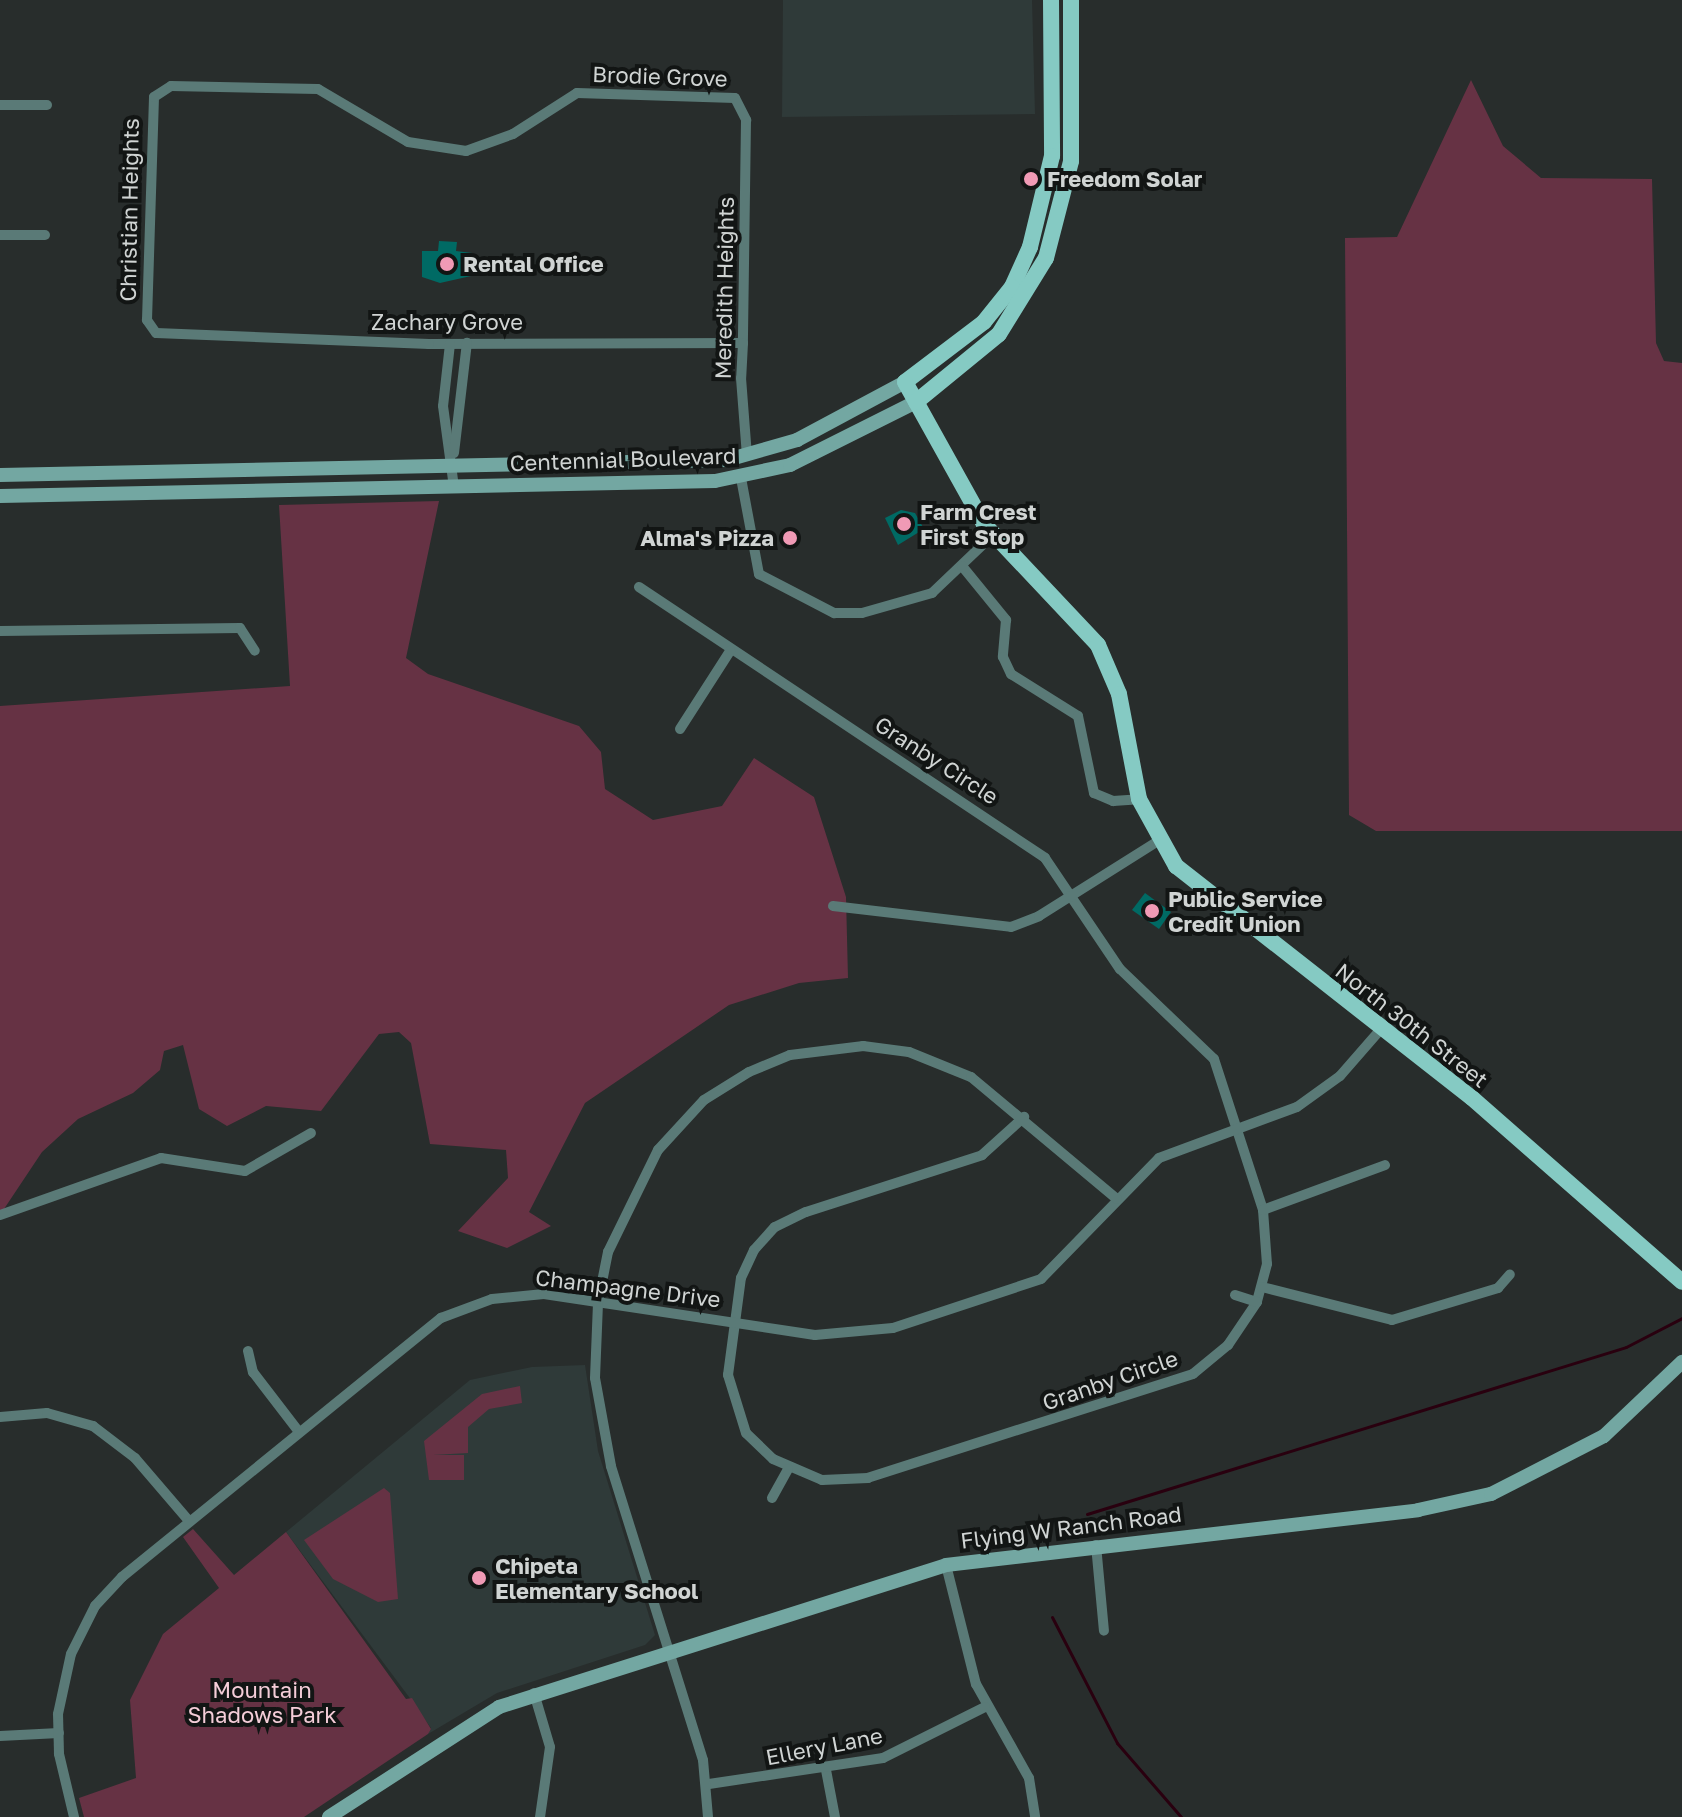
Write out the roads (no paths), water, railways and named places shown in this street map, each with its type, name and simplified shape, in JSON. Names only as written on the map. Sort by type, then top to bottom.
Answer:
[{"type":"main road","name":"Centennial Boulevard","points":[[0,475],[452,467],[747,456],[797,440],[905,382],[984,322],[1012,287],[1030,247],[1052,156],[1051,0]]},
{"type":"main road","name":"Centennial Boulevard","points":[[0,496],[741,478],[806,458],[916,402],[999,334],[1046,258],[1071,161],[1071,0]]},
{"type":"main road","name":"North 30th Street","points":[[905,382],[993,535],[1098,645],[1119,694],[1139,799],[1158,841],[1186,876],[1472,1098],[1682,1282]]},
{"type":"main road","name":"Flying W Ranch Road","points":[[329,1817],[482,1716],[534,1693],[946,1565],[1096,1545],[1418,1510],[1491,1494],[1604,1436],[1682,1362]]},
{"type":"street","name":"Brodie Grove","points":[[158,91],[318,89],[388,133],[437,151],[466,151],[503,139],[577,93],[729,96],[741,102],[746,120]]},
{"type":"street","name":"Christian Heights","points":[[152,330],[151,119],[158,91]]},
{"type":"street","points":[[0,105],[47,105]]},
{"type":"street","name":"Meredith Heights","points":[[746,120],[743,343],[747,456]]},
{"type":"street","points":[[0,235],[45,235]]},
{"type":"street","name":"Zachary Grove","points":[[152,330],[161,335],[450,344],[743,343]]},
{"type":"street","points":[[452,467],[467,343]]},
{"type":"street","points":[[450,344],[443,406],[454,487]]},
{"type":"street","points":[[741,478],[759,574],[819,609],[846,614],[920,599],[962,566],[993,535]]},
{"type":"street","points":[[962,566],[1006,620],[1003,657],[1011,674],[1078,716],[1094,793],[1113,801],[1139,799]]},
{"type":"street","name":"Granby Circle","points":[[639,587],[730,651],[1019,836],[1045,858],[1120,969],[1208,1049],[1263,1210],[1268,1248],[1257,1302],[1215,1359],[1174,1383],[868,1478],[822,1480],[788,1469],[746,1433],[734,1405],[728,1375],[734,1322],[746,1263],[775,1227],[982,1155],[1024,1117]]},
{"type":"street","points":[[0,631],[240,628],[255,651]]},
{"type":"street","points":[[680,729],[730,651]]},
{"type":"street","points":[[833,906],[919,912],[996,927],[1024,923],[1158,841]]},
{"type":"street","name":"Champagne Drive","points":[[74,1817],[59,1733],[65,1672],[86,1620],[122,1577],[189,1521],[457,1310],[526,1294],[856,1335],[1018,1289],[1052,1272],[1117,1199],[1172,1150],[1313,1098],[1381,1029]]},
{"type":"street","points":[[708,1817],[709,1784],[598,1409],[598,1302],[614,1235],[658,1150],[704,1100],[768,1063],[841,1046],[909,1052],[971,1077],[1024,1117],[1117,1199]]},
{"type":"street","points":[[0,1215],[161,1158],[245,1171],[311,1133]]},
{"type":"street","points":[[1263,1210],[1385,1165]]},
{"type":"street","points":[[1262,1287],[1392,1320],[1498,1288],[1510,1274]]},
{"type":"street","points":[[1235,1295],[1257,1302]]},
{"type":"street","points":[[248,1351],[253,1372],[299,1432]]},
{"type":"street","points":[[0,1417],[47,1413],[93,1426],[135,1458],[189,1521]]},
{"type":"street","points":[[772,1498],[788,1469]]},
{"type":"street","points":[[1096,1545],[1104,1631]]},
{"type":"street","points":[[946,1565],[985,1707],[1029,1778],[1035,1817]]},
{"type":"street","points":[[534,1693],[550,1747],[540,1817]]},
{"type":"street","name":"Ellery Lane","points":[[709,1784],[826,1770],[883,1758],[985,1707]]},
{"type":"street","points":[[0,1736],[59,1733]]},
{"type":"street","points":[[826,1770],[835,1817]]},
{"type":"waterway","points":[[1087,1514],[1626,1347],[1682,1318]]},
{"type":"waterway","points":[[1052,1617],[1117,1743],[1181,1817]]},
{"type":"place","name":"Freedom Solar","points":[[1031,179]]},
{"type":"place","name":"Rental Office","points":[[447,264]]},
{"type":"place","name":"Farm Crest First Stop","points":[[904,524]]},
{"type":"place","name":"Alma's Pizza","points":[[790,538]]},
{"type":"place","name":"Public Service Credit Union","points":[[1152,911]]},
{"type":"place","name":"Chipeta Elementary School","points":[[479,1578]]},
{"type":"park label","name":"Mountain Shadows Park","points":[[262,1702]]}]
